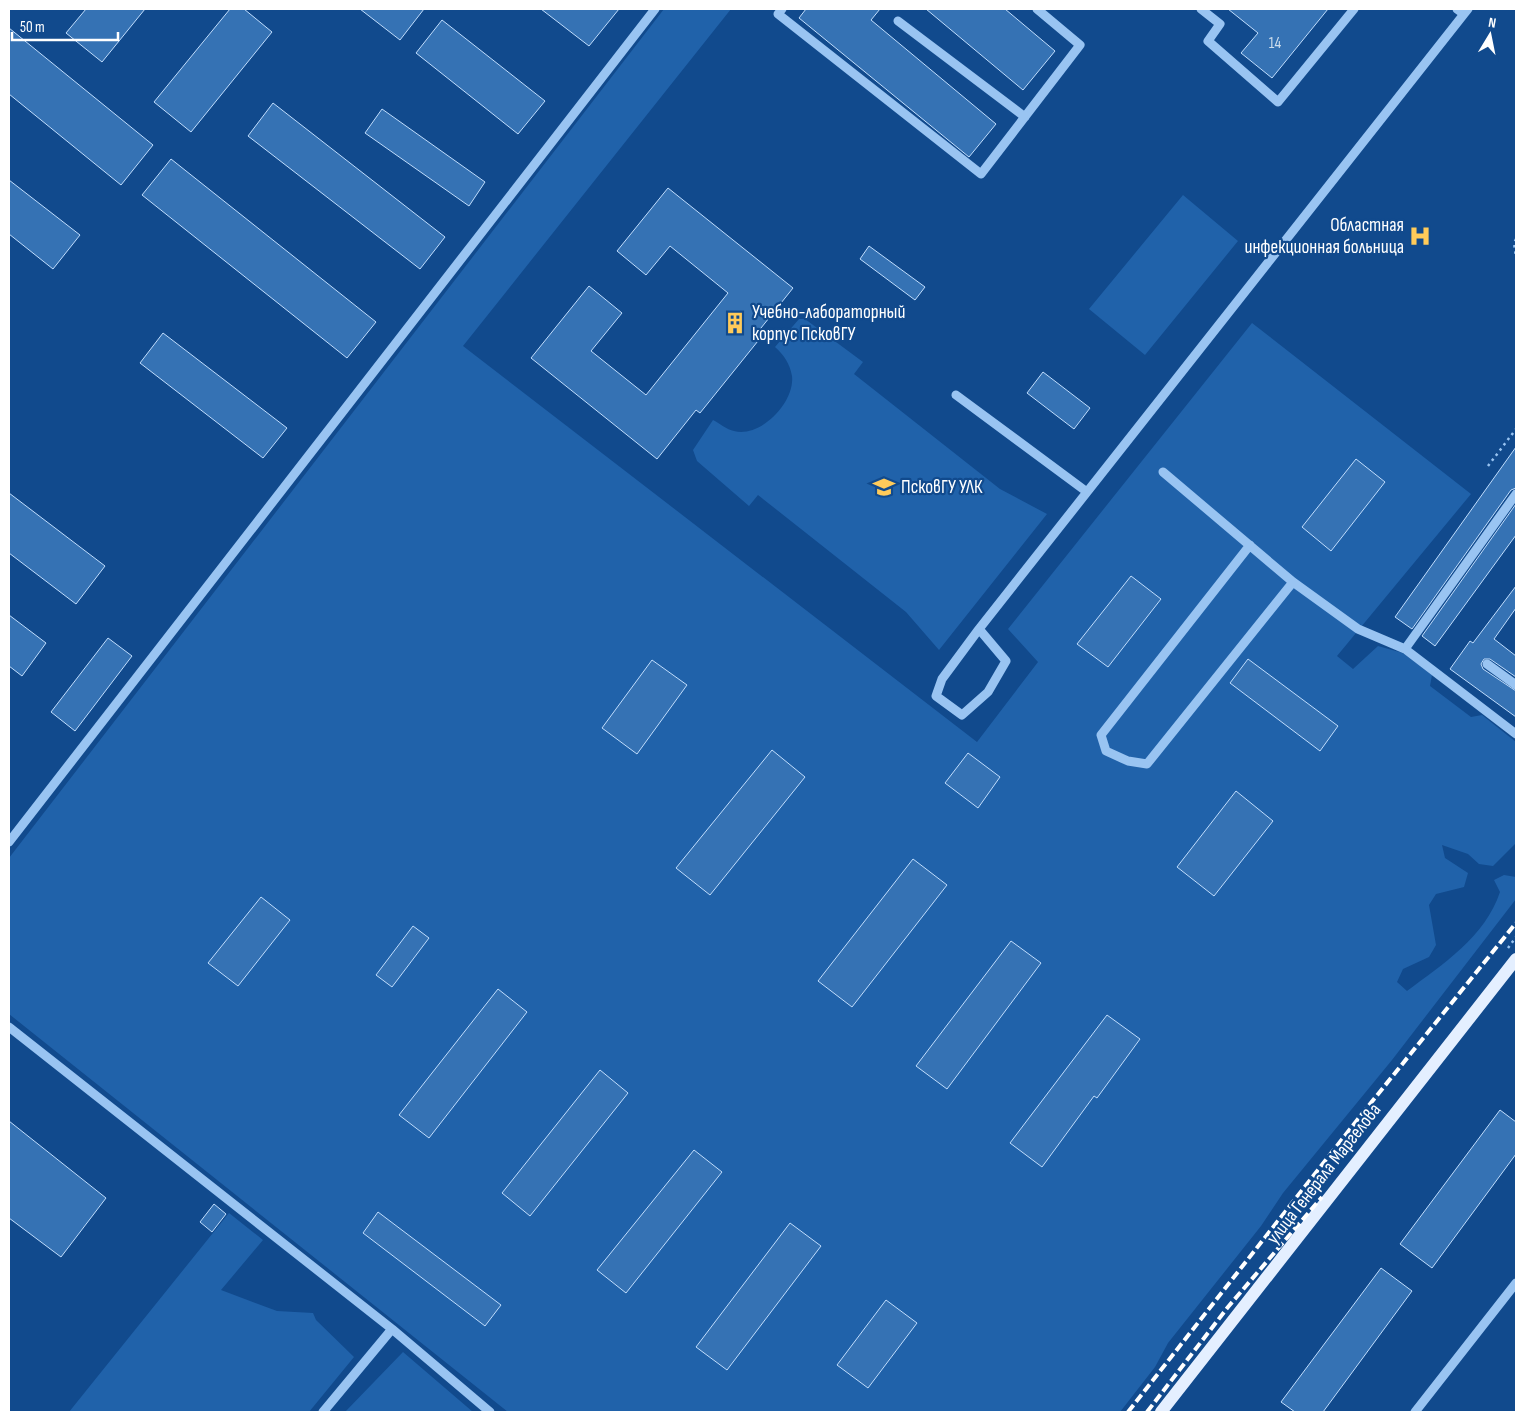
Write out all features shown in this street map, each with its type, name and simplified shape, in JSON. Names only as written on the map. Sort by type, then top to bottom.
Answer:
[{"type":"main road","name":"улица Генерала Маргелова","points":[[1162,1412],[1516,959]]},
{"type":"lane","points":[[782,9],[778,14],[981,174],[1080,45],[1036,9]]},
{"type":"lane","points":[[1201,9],[1220,24],[1208,41],[1278,102],[1354,9]]},
{"type":"lane","points":[[9,842],[653,10]]},
{"type":"lane","points":[[978,629],[1006,661],[988,692],[962,715],[936,696],[942,679],[978,629],[1463,10]]},
{"type":"lane","points":[[898,21],[1025,117]]},
{"type":"lane","points":[[956,395],[1086,492]]},
{"type":"lane","points":[[1163,472],[1293,582],[1358,630],[1405,650],[1516,734]]},
{"type":"lane","points":[[1405,650],[1516,494]]},
{"type":"lane","points":[[1250,545],[1101,735],[1106,751],[1128,761],[1147,764],[1293,582]]},
{"type":"lane","points":[[1487,664],[1516,685]]},
{"type":"lane","points":[[9,1027],[392,1329],[490,1412]]},
{"type":"lane","points":[[1414,1412],[1516,1283]]},
{"type":"lane","points":[[323,1412],[392,1329]]},
{"type":"path","points":[[1516,239],[1514,242],[1516,257]]},
{"type":"path","points":[[1488,466],[1516,429]]},
{"type":"shaded area","points":[[664,9],[731,9],[463,346],[977,742],[1038,662],[1008,629],[1252,323],[1471,494],[1337,656],[1353,669],[1378,646],[1403,653],[1432,675],[1430,686],[1471,717],[1482,715],[1516,742],[1516,843],[1493,866],[1479,864],[1468,854],[1442,845],[1445,858],[1468,873],[1464,887],[1436,894],[1429,905],[1436,945],[1429,957],[1403,969],[1397,982],[1407,991],[1448,960],[1473,936],[1484,923],[1500,892],[1494,880],[1504,875],[1516,877],[1516,899],[1392,1060],[1283,1193],[1261,1226],[1168,1343],[1155,1367],[1120,1412],[508,1412],[9,1014],[9,858]]},
{"type":"shaded area","points":[[1183,195],[1238,241],[1145,355],[1089,309]]},
{"type":"shaded area","points":[[799,319],[805,319],[863,362],[854,374],[1000,489],[1047,514],[939,650],[906,612],[758,495],[749,506],[697,461],[693,450],[713,420],[731,430],[744,432],[765,424],[782,407],[788,397],[792,376],[786,360],[775,347]]},
{"type":"shaded area","points":[[229,1213],[263,1240],[221,1290],[277,1311],[313,1313],[316,1320],[354,1357],[309,1412],[69,1412]]},
{"type":"shaded area","points":[[403,1352],[473,1412],[345,1412]]},
{"type":"building","points":[[86,9],[145,9],[102,62],[66,33]]},
{"type":"building","points":[[230,9],[244,9],[272,32],[191,132],[154,102]]},
{"type":"building","points":[[360,9],[424,9],[400,40]]},
{"type":"building","points":[[541,9],[619,9],[589,46]]},
{"type":"building","points":[[806,9],[880,9],[871,20],[996,124],[969,157],[799,18]]},
{"type":"building","points":[[926,9],[1005,9],[1055,51],[1023,90]]},
{"type":"building","points":[[1228,9],[1328,9],[1272,78],[1241,53],[1258,33]]},
{"type":"building","points":[[442,20],[545,101],[518,134],[416,53]]},
{"type":"building","points":[[9,28],[153,145],[121,185],[9,94]]},
{"type":"building","points":[[273,103],[445,237],[420,269],[248,136]]},
{"type":"building","points":[[382,109],[485,182],[469,206],[365,133]]},
{"type":"building","points":[[171,159],[376,322],[347,358],[142,195]]},
{"type":"building","points":[[9,180],[80,235],[53,269],[9,234]]},
{"type":"building","name":"Учебно-лабораторный корпус ПсковГУ","points":[[668,188],[793,288],[757,333],[762,336],[700,413],[696,410],[657,459],[531,358],[589,286],[622,313],[591,351],[646,395],[728,293],[670,246],[646,275],[617,251]]},
{"type":"building","points":[[869,246],[925,287],[915,300],[860,259]]},
{"type":"building","points":[[163,333],[287,428],[263,458],[140,363]]},
{"type":"building","points":[[1043,372],[1090,408],[1074,429],[1027,393]]},
{"type":"building","points":[[1516,447],[1516,488],[1511,490],[1412,629],[1395,617]]},
{"type":"building","points":[[1356,459],[1385,482],[1331,551],[1302,527]]},
{"type":"building","points":[[9,493],[105,566],[76,604],[9,553]]},
{"type":"building","points":[[1516,504],[1516,535],[1435,646],[1422,636]]},
{"type":"building","points":[[1131,576],[1161,599],[1108,667],[1077,644]]},
{"type":"building","points":[[1516,586],[1516,608],[1494,639],[1516,656],[1516,677],[1490,659],[1484,659],[1481,664],[1483,669],[1516,691],[1516,717],[1450,669],[1470,641],[1473,643]]},
{"type":"building","points":[[9,615],[46,643],[22,676],[9,666]]},
{"type":"building","points":[[108,638],[132,656],[75,731],[51,712]]},
{"type":"building","points":[[1248,659],[1338,726],[1320,751],[1230,683]]},
{"type":"building","points":[[652,660],[687,685],[637,754],[602,728]]},
{"type":"building","points":[[772,750],[805,777],[710,895],[676,868]]},
{"type":"building","points":[[968,753],[1000,777],[978,808],[945,783]]},
{"type":"building","points":[[1236,791],[1273,821],[1214,896],[1177,867]]},
{"type":"building","points":[[913,859],[947,885],[852,1007],[818,981]]},
{"type":"building","points":[[261,897],[290,920],[238,986],[208,963]]},
{"type":"building","points":[[413,926],[429,938],[392,987],[376,975]]},
{"type":"building","points":[[1011,941],[1041,963],[947,1089],[916,1066]]},
{"type":"building","points":[[498,989],[527,1012],[429,1138],[399,1115]]},
{"type":"building","points":[[1107,1015],[1140,1039],[1097,1098],[1094,1096],[1042,1167],[1010,1143]]},
{"type":"building","points":[[600,1070],[628,1093],[530,1216],[502,1193]]},
{"type":"building","points":[[1500,1110],[1516,1122],[1516,1154],[1432,1268],[1400,1244]]},
{"type":"building","points":[[9,1121],[106,1198],[61,1257],[9,1218]]},
{"type":"building","points":[[694,1150],[722,1172],[626,1293],[597,1270]]},
{"type":"building","points":[[214,1204],[226,1214],[212,1232],[200,1222]]},
{"type":"building","points":[[378,1212],[501,1305],[485,1326],[363,1233]]},
{"type":"building","points":[[790,1223],[821,1246],[727,1370],[696,1347]]},
{"type":"building","points":[[1381,1268],[1412,1291],[1323,1412],[1295,1412],[1281,1402]]},
{"type":"building","points":[[886,1300],[917,1323],[868,1388],[837,1365]]},
{"type":"railway","points":[[1128,1412],[1358,1119],[1516,923]]},
{"type":"railway","points":[[1147,1412],[1228,1307],[1322,1197]]},
{"type":"place","name":"Областная инфекционная больница","points":[[1420,236]]},
{"type":"place","name":"Учебно-лабораторный корпус ПсковГУ","points":[[735,323]]},
{"type":"place","name":"ПсковГУ УЛК","points":[[884,487]]}]
